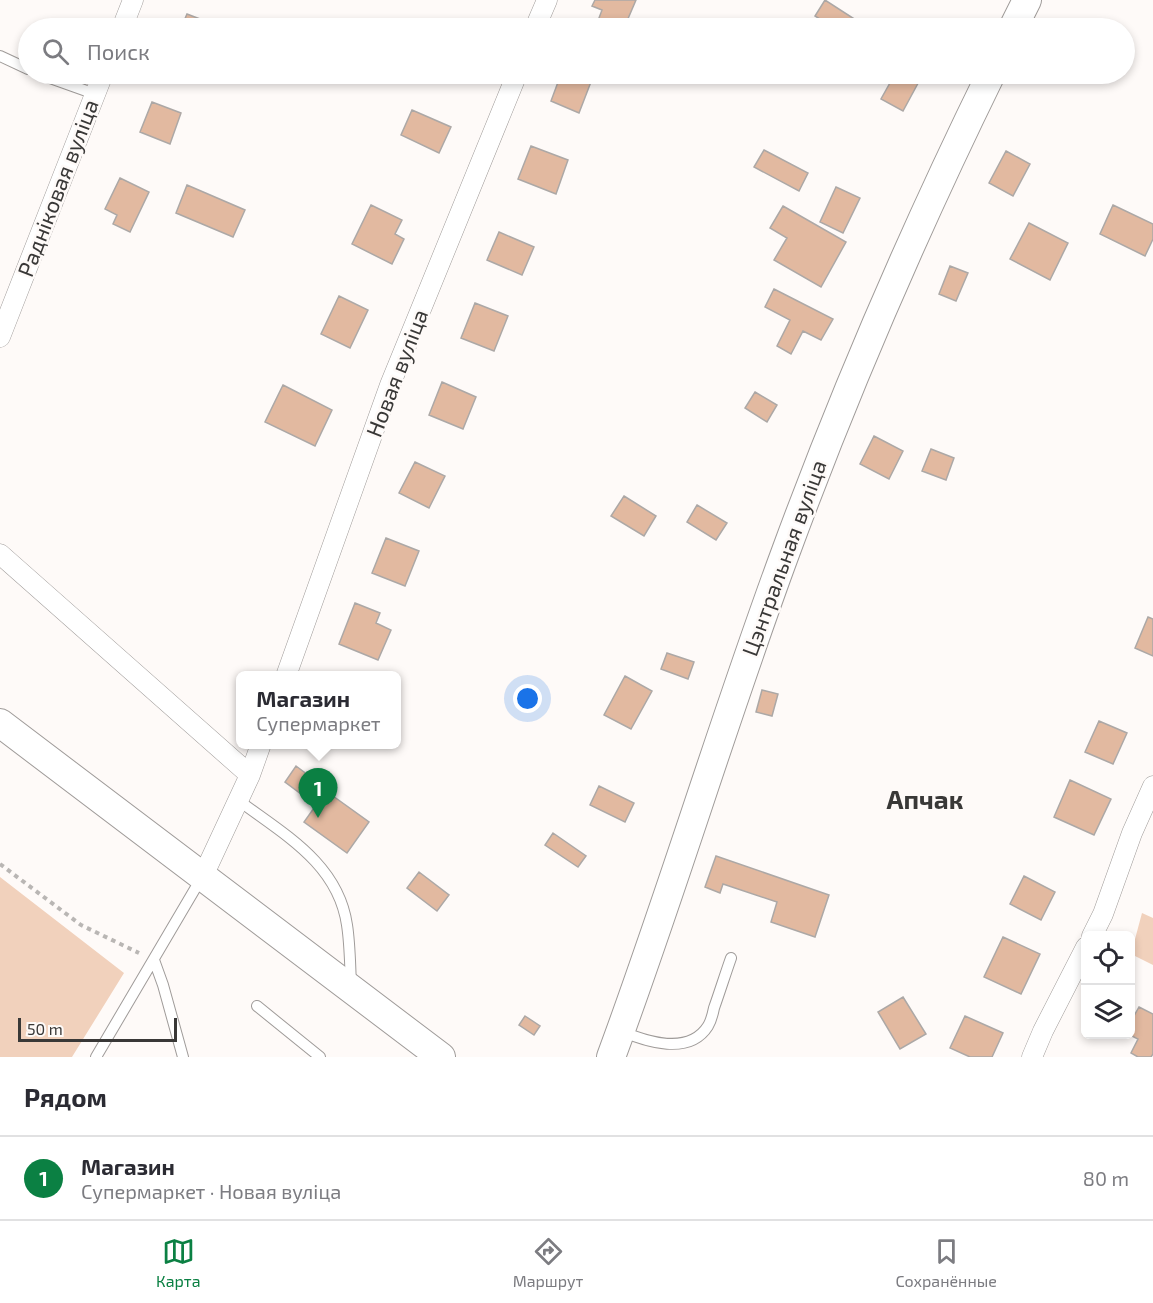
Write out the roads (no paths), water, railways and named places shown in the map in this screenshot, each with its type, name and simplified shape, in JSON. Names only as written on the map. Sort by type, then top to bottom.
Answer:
[{"type":"street","points":[[126,18],[133,0]]},
{"type":"street","points":[[539,18],[547,0]]},
{"type":"street","points":[[1018,18],[1027,0]]},
{"type":"street","name":"Радніковая вуліца","points":[[0,337],[99,84]]},
{"type":"street","name":"Новая вуліца","points":[[287,671],[390,385],[513,84]]},
{"type":"street","name":"Цэнтральная вуліца","points":[[616,1044],[752,645],[824,449],[864,349],[986,84]]},
{"type":"street","points":[[0,554],[250,776]]},
{"type":"street","points":[[0,723],[441,1057]]},
{"type":"street","points":[[202,876],[250,776],[259,749]]},
{"type":"street","points":[[1094,931],[1153,786]]},
{"type":"street","points":[[1032,1057],[1081,957]]},
{"type":"lane","points":[[0,56],[18,64]]},
{"type":"lane","points":[[67,84],[95,94]]},
{"type":"lane","points":[[238,800],[316,860],[330,877],[341,902],[347,924],[351,989]]},
{"type":"lane","points":[[96,1057],[202,876]]},
{"type":"lane","points":[[616,1044],[640,1039],[661,1044],[678,1043],[697,1037],[708,1026],[731,958]]},
{"type":"lane","points":[[154,960],[183,1057]]},
{"type":"lane","points":[[257,1006],[320,1057]]},
{"type":"place","name":"Магазин","points":[[318,818]]},
{"type":"district","name":"Апчак","points":[[925,800]]}]
